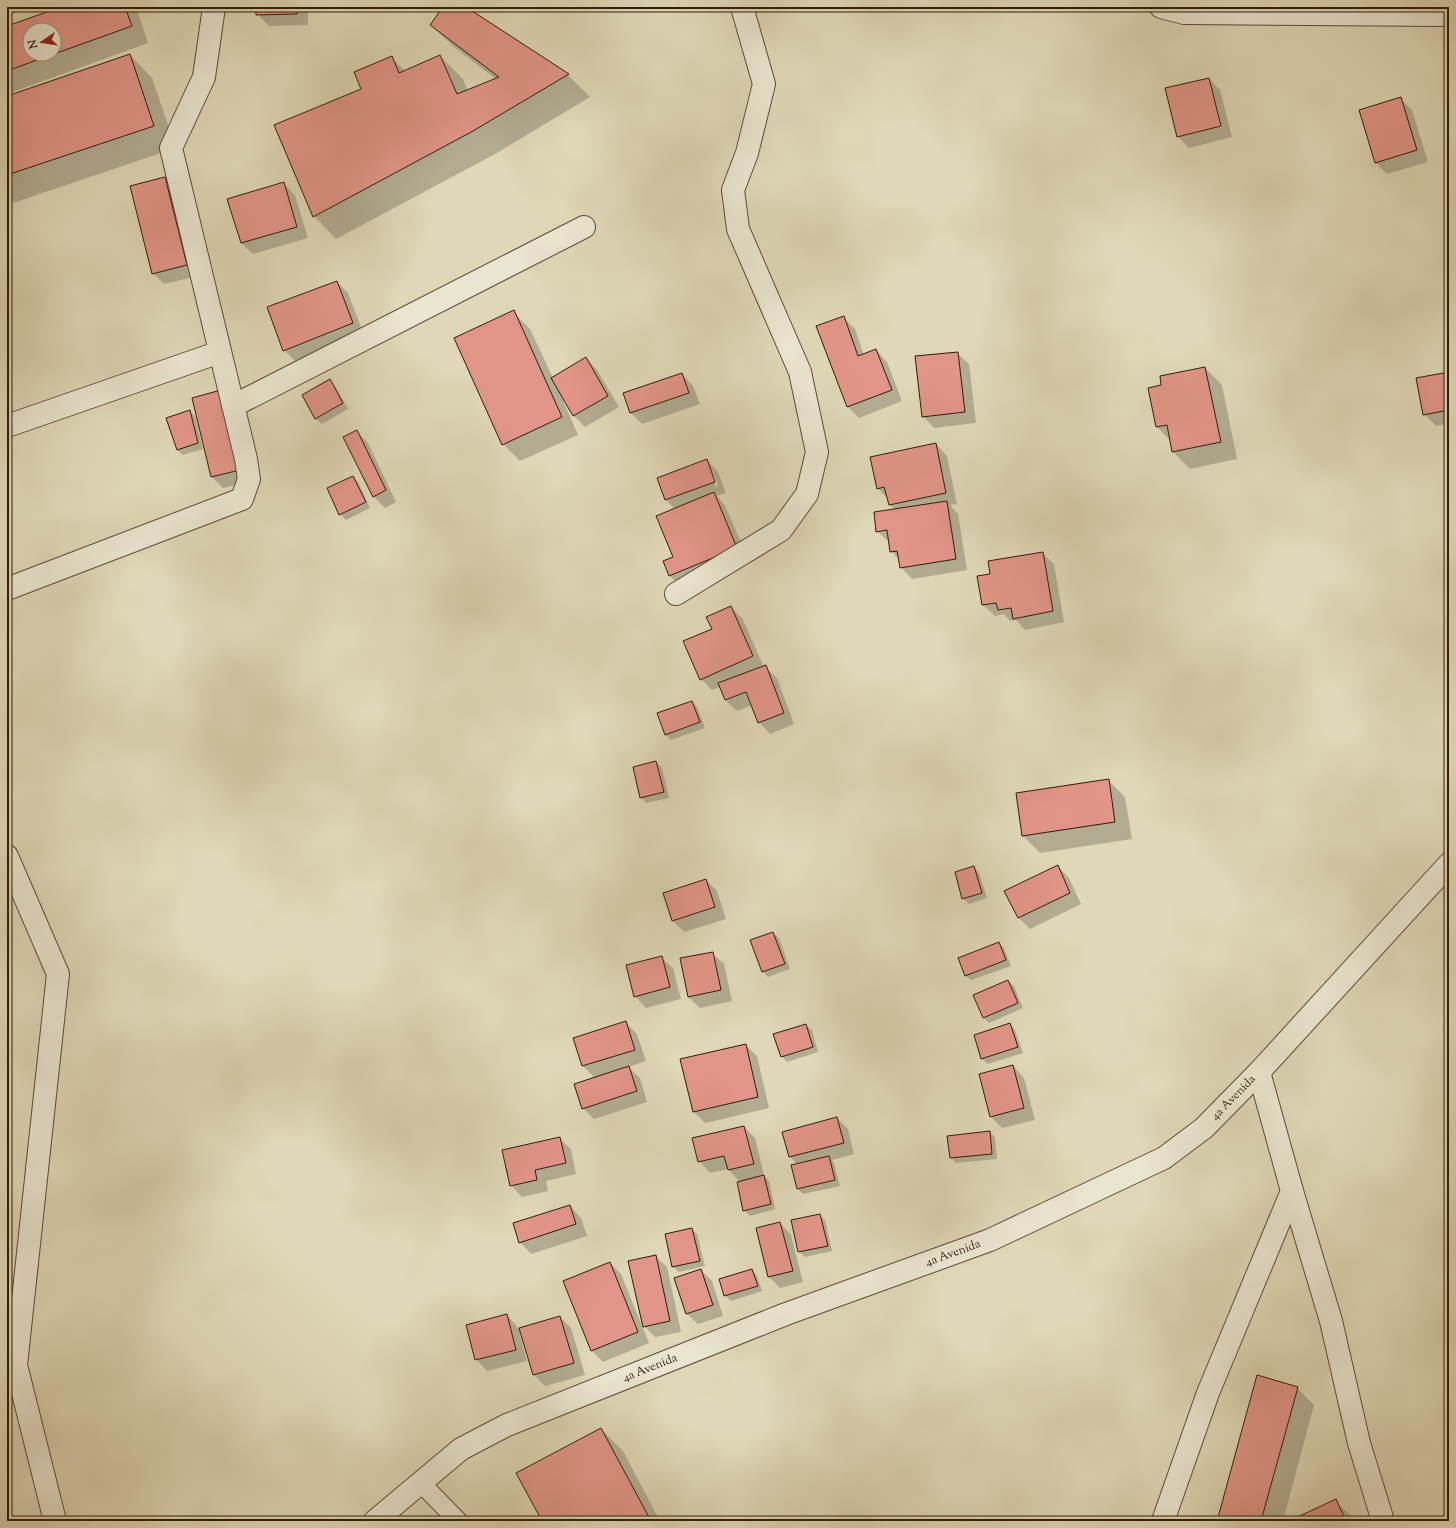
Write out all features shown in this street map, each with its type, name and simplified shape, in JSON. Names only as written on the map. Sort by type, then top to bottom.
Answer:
[{"type":"street","points":[[7,589],[242,499],[249,479],[171,148],[204,77],[214,7]]},
{"type":"street","points":[[676,594],[781,530],[806,494],[817,452],[800,372],[738,229],[733,190],[747,153],[764,84],[742,7]]},
{"type":"street","points":[[1161,7],[1184,13],[1449,15]]},
{"type":"street","points":[[233,406],[584,227]]},
{"type":"street","points":[[7,426],[220,352]]},
{"type":"street","points":[[7,856],[58,974],[16,1365],[55,1521]]},
{"type":"street","name":"4a Avenida","points":[[375,1521],[461,1449],[507,1425],[786,1314],[990,1240],[1164,1158],[1204,1128],[1259,1072],[1449,864]]},
{"type":"street","points":[[1259,1072],[1292,1191],[1331,1321],[1359,1443],[1383,1521]]},
{"type":"street","points":[[1163,1521],[1208,1393],[1292,1191]]},
{"type":"lane","points":[[420,1482],[458,1521]]},
{"type":"building","points":[[61,7],[125,7],[132,26],[62,51],[62,22],[22,22],[22,62],[31,62],[7,71],[7,26]]},
{"type":"building","points":[[256,7],[297,7],[297,14],[256,15]]},
{"type":"building","points":[[443,7],[466,7],[569,74],[473,131],[313,217],[274,125],[361,89],[354,72],[392,56],[399,73],[440,55],[457,94],[499,77],[430,25]]},
{"type":"building","points":[[130,54],[154,126],[7,175],[7,96]]},
{"type":"building","points":[[1209,78],[1221,126],[1177,137],[1165,88]]},
{"type":"building","points":[[1401,97],[1417,150],[1375,163],[1359,110]]},
{"type":"building","points":[[165,177],[187,265],[152,274],[130,186]]},
{"type":"building","points":[[284,182],[297,227],[241,243],[227,199]]},
{"type":"building","points":[[337,281],[353,323],[283,351],[267,307]]},
{"type":"building","points":[[514,310],[562,417],[502,445],[454,338]]},
{"type":"building","points":[[844,316],[858,356],[876,349],[892,390],[847,407],[816,326]]},
{"type":"building","points":[[958,352],[965,412],[922,417],[915,356]]},
{"type":"building","points":[[586,357],[608,396],[573,416],[551,378]]},
{"type":"building","points":[[1205,367],[1221,442],[1172,452],[1167,425],[1156,427],[1148,388],[1161,385],[1160,376]]},
{"type":"building","points":[[1449,372],[1449,410],[1423,415],[1416,378]]},
{"type":"building","points":[[682,373],[689,393],[630,413],[623,393]]},
{"type":"building","points":[[330,379],[343,403],[315,419],[302,395]]},
{"type":"building","points":[[221,390],[240,470],[211,477],[192,398]]},
{"type":"building","points":[[190,410],[198,443],[177,450],[166,418]]},
{"type":"building","points":[[357,430],[386,490],[373,497],[343,437]]},
{"type":"building","points":[[936,443],[946,493],[889,505],[884,487],[877,489],[870,457]]},
{"type":"building","points":[[707,459],[715,482],[665,500],[657,478]]},
{"type":"building","points":[[353,476],[366,502],[339,515],[327,488]]},
{"type":"building","points":[[714,492],[737,548],[669,576],[663,561],[673,557],[656,516]]},
{"type":"building","points":[[947,501],[956,559],[900,568],[897,551],[890,552],[887,530],[876,532],[874,512]]},
{"type":"building","points":[[1043,552],[1053,611],[1013,619],[1011,608],[998,610],[996,603],[982,605],[977,576],[990,574],[988,561]]},
{"type":"building","points":[[731,606],[753,656],[700,680],[683,641],[712,629],[706,617]]},
{"type":"building","points":[[766,665],[784,713],[758,723],[746,692],[725,700],[718,683]]},
{"type":"building","points":[[692,701],[700,722],[665,735],[657,713]]},
{"type":"building","points":[[656,761],[664,792],[640,798],[633,767]]},
{"type":"building","points":[[1109,779],[1115,822],[1022,836],[1016,793]]},
{"type":"building","points":[[1058,865],[1070,893],[1018,918],[1004,891]]},
{"type":"building","points":[[974,866],[982,893],[962,899],[955,872]]},
{"type":"building","points":[[706,879],[715,907],[672,921],[663,893]]},
{"type":"building","points":[[773,932],[785,964],[762,972],[750,940]]},
{"type":"building","points":[[999,942],[1006,960],[965,976],[958,958]]},
{"type":"building","points":[[713,952],[721,990],[688,997],[680,958]]},
{"type":"building","points":[[662,956],[670,987],[634,997],[626,965]]},
{"type":"building","points":[[1008,980],[1018,1003],[983,1018],[973,995]]},
{"type":"building","points":[[626,1021],[635,1050],[582,1066],[573,1038]]},
{"type":"building","points":[[1010,1023],[1018,1047],[981,1059],[974,1035]]},
{"type":"building","points":[[806,1024],[813,1047],[781,1057],[773,1034]]},
{"type":"building","points":[[746,1044],[758,1097],[693,1112],[680,1059]]},
{"type":"building","points":[[1013,1065],[1024,1108],[990,1117],[979,1074]]},
{"type":"building","points":[[629,1066],[637,1091],[582,1109],[574,1084]]},
{"type":"building","points":[[837,1117],[844,1143],[789,1157],[782,1132]]},
{"type":"building","points":[[744,1126],[754,1164],[728,1170],[724,1156],[698,1162],[692,1138]]},
{"type":"building","points":[[990,1131],[992,1154],[950,1158],[947,1136]]},
{"type":"building","points":[[560,1137],[566,1163],[535,1170],[537,1180],[510,1186],[502,1150]]},
{"type":"building","points":[[829,1156],[835,1180],[797,1189],[791,1165]]},
{"type":"building","points":[[764,1175],[771,1204],[743,1211],[737,1182]]},
{"type":"building","points":[[570,1205],[576,1224],[519,1243],[513,1223]]},
{"type":"building","points":[[820,1214],[828,1246],[798,1252],[791,1220]]},
{"type":"building","points":[[780,1222],[793,1271],[768,1277],[756,1228]]},
{"type":"building","points":[[692,1228],[700,1261],[672,1267],[665,1234]]},
{"type":"building","points":[[656,1255],[670,1321],[643,1327],[628,1261]]},
{"type":"building","points":[[610,1262],[638,1332],[591,1351],[563,1281]]},
{"type":"building","points":[[701,1269],[713,1305],[686,1314],[674,1278]]},
{"type":"building","points":[[752,1269],[758,1286],[724,1296],[719,1279]]},
{"type":"building","points":[[507,1314],[516,1350],[475,1360],[466,1325]]},
{"type":"building","points":[[560,1316],[574,1363],[533,1375],[519,1328]]},
{"type":"building","points":[[1257,1375],[1298,1387],[1261,1521],[1217,1521]]},
{"type":"building","points":[[601,1428],[651,1521],[542,1521],[516,1473]]},
{"type":"building","points":[[1336,1499],[1346,1521],[1289,1521]]}]
